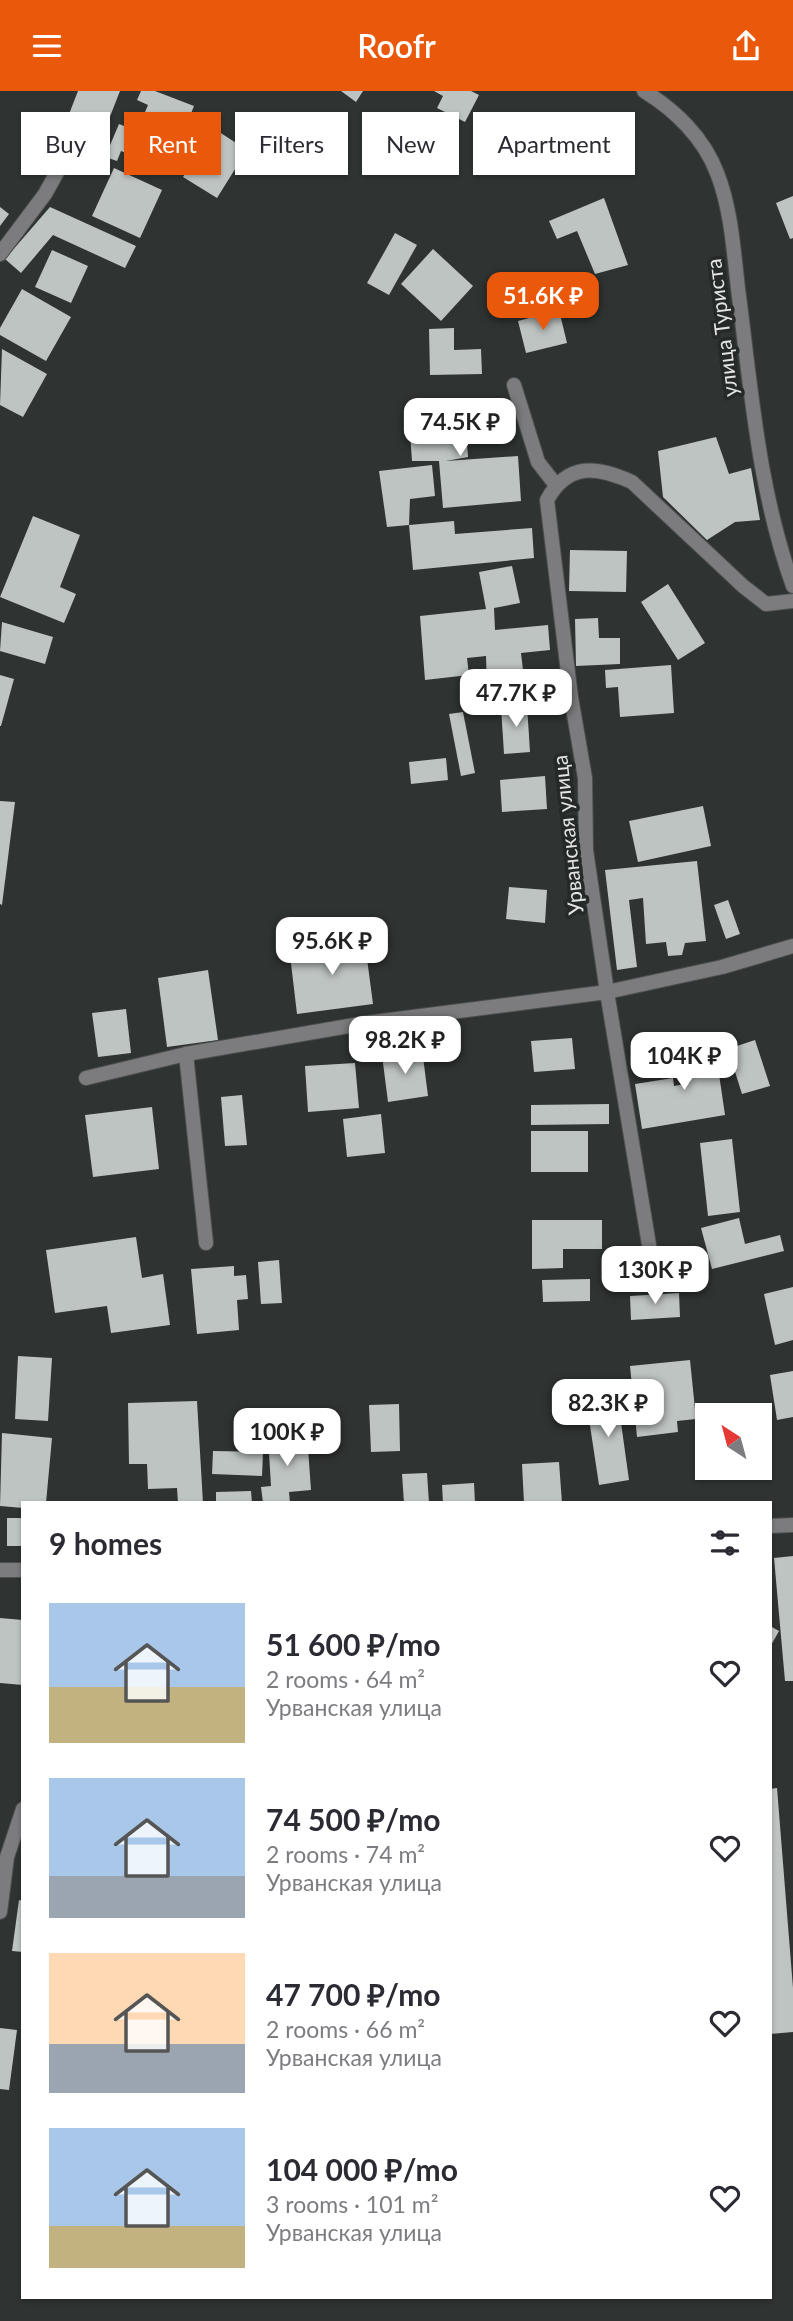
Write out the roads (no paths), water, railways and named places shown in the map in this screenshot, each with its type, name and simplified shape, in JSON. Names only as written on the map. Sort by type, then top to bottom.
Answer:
[{"type":"street","name":"улица Туриста","points":[[644,91],[677,115],[692,131],[718,173],[732,240],[753,427],[772,518],[793,586]]},
{"type":"street","points":[[0,254],[45,194],[56,175]]},
{"type":"street","points":[[514,385],[538,462],[555,484],[575,471],[591,470],[611,473],[632,482],[743,586],[766,604],[793,601]]},
{"type":"street","name":"Урванская улица","points":[[555,484],[547,500],[571,697],[585,778],[586,850],[654,1275]]},
{"type":"street","points":[[86,1078],[186,1054],[366,1024],[607,992],[722,967],[793,946]]},
{"type":"street","points":[[186,1054],[206,1243]]},
{"type":"street","points":[[772,1526],[793,1525]]},
{"type":"street","points":[[0,1570],[21,1570]]},
{"type":"street","points":[[0,1912],[7,1857],[21,1815]]}]
